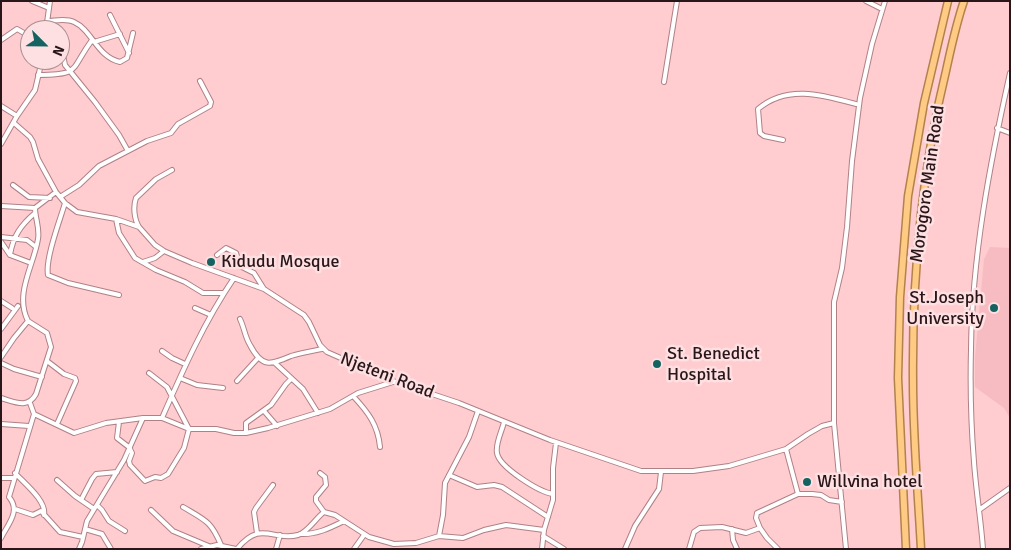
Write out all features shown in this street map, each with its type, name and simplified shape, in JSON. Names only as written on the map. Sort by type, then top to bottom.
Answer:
[{"type":"highway","name":"Morogoro Main Road","points":[[906,549],[898,378],[900,298],[910,187],[924,103],[948,1]]},
{"type":"highway","name":"Morogoro Main Road","points":[[921,549],[913,382],[916,263],[922,201],[937,108],[964,1]]},
{"type":"street","points":[[32,1],[49,8]]},
{"type":"street","points":[[47,20],[50,1]]},
{"type":"street","points":[[664,82],[677,1]]},
{"type":"street","points":[[866,1],[882,9]]},
{"type":"street","points":[[846,549],[834,423],[834,302],[842,268],[860,98],[872,44],[886,1]]},
{"type":"street","points":[[110,15],[129,53]]},
{"type":"street","points":[[70,21],[74,21],[79,25],[103,53],[120,62],[124,61],[129,53],[133,33]]},
{"type":"street","points":[[1,40],[17,30],[20,31]]},
{"type":"street","points":[[38,75],[70,72],[77,66],[84,51],[93,41],[120,34]]},
{"type":"street","points":[[2,143],[17,116],[33,94],[39,70]]},
{"type":"street","points":[[70,72],[120,135],[128,151]]},
{"type":"street","points":[[983,549],[982,524],[978,510],[973,450],[972,323],[978,252],[996,128],[1010,73]]},
{"type":"street","points":[[60,197],[79,185],[99,166],[147,141],[171,133],[183,121],[210,106],[200,81]]},
{"type":"street","points":[[783,140],[764,136],[760,133],[758,109],[765,103],[790,93],[799,92],[826,96],[856,104]]},
{"type":"street","points":[[1,106],[17,116]]},
{"type":"street","name":"Njeteni Road","points":[[14,123],[34,142],[38,159],[56,192],[65,203],[77,212],[139,227],[164,251],[264,289],[304,315],[322,349],[346,361],[393,381],[478,411],[556,443],[641,471],[693,471],[729,466],[786,449],[822,426],[834,423]]},
{"type":"street","points":[[996,128],[1010,133]]},
{"type":"street","points":[[139,227],[135,214],[136,198],[156,179],[172,170]]},
{"type":"street","points":[[13,185],[30,197],[50,198]]},
{"type":"street","points":[[8,254],[23,224],[35,210],[56,192]]},
{"type":"street","points":[[65,203],[51,249],[48,275],[68,284],[119,296]]},
{"type":"street","points":[[1,212],[2,206],[35,210]]},
{"type":"street","points":[[30,403],[36,394],[51,347],[48,333],[28,321],[23,304],[38,232],[35,210]]},
{"type":"street","points":[[116,220],[119,233],[134,257],[203,293],[224,293]]},
{"type":"street","points":[[1,237],[26,240],[36,246]]},
{"type":"street","points":[[1,242],[8,254]]},
{"type":"street","points":[[217,255],[226,248],[236,253],[240,266],[254,273],[264,289]]},
{"type":"street","points":[[1,251],[31,262]]},
{"type":"street","points":[[143,262],[155,258],[164,251]]},
{"type":"street","points":[[162,418],[185,364],[211,315],[234,278]]},
{"type":"street","points":[[1,301],[12,308]]},
{"type":"street","points":[[1,329],[18,306]]},
{"type":"street","points":[[194,308],[211,315]]},
{"type":"street","points":[[240,319],[249,343],[258,358],[266,363],[275,363],[298,354],[322,349]]},
{"type":"street","points":[[1,357],[28,321]]},
{"type":"street","points":[[162,351],[185,364]]},
{"type":"street","points":[[237,381],[258,358]]},
{"type":"street","points":[[47,361],[64,374],[75,378],[57,424]]},
{"type":"street","points":[[1,363],[42,377]]},
{"type":"street","points":[[275,363],[303,390],[318,413]]},
{"type":"street","points":[[119,422],[117,438],[130,449],[132,453],[129,463],[139,476],[145,481],[155,477],[161,478],[168,474],[184,448],[189,429],[165,384],[149,374]]},
{"type":"street","points":[[180,378],[197,385],[223,388]]},
{"type":"street","points":[[246,433],[246,424],[264,411],[277,398],[291,379]]},
{"type":"street","points":[[34,414],[74,433],[94,426],[143,418],[162,418],[189,429],[216,429],[234,433],[246,433],[277,426],[338,406],[353,396],[393,381]]},
{"type":"street","points":[[353,396],[366,410],[375,424],[379,434],[380,447]]},
{"type":"street","points":[[1,398],[30,403]]},
{"type":"street","points":[[1,538],[15,509],[15,505],[9,497],[34,414],[30,403]]},
{"type":"street","points":[[264,411],[277,426]]},
{"type":"street","points":[[439,536],[446,483],[469,437],[478,411]]},
{"type":"street","points":[[79,549],[87,520],[130,449],[143,418]]},
{"type":"street","points":[[504,422],[497,446],[498,457],[505,466],[535,487],[545,493],[553,494]]},
{"type":"street","points":[[1,424],[30,426]]},
{"type":"street","points":[[542,549],[544,530],[553,500],[553,468],[556,443]]},
{"type":"street","points":[[786,449],[798,494]]},
{"type":"street","points":[[82,500],[96,474],[117,472]]},
{"type":"street","points":[[625,549],[635,526],[659,489],[661,472]]},
{"type":"street","points":[[320,473],[325,477],[326,484],[316,497],[316,502],[324,512],[328,512],[344,521],[364,535],[384,542],[416,543],[439,536],[463,538],[484,530],[506,525],[544,530]]},
{"type":"street","points":[[449,475],[477,487],[494,485],[502,487],[548,517]]},
{"type":"street","points":[[1,478],[15,476]]},
{"type":"street","points":[[15,476],[42,502],[45,509],[44,515]]},
{"type":"street","points":[[57,480],[69,492],[102,510],[109,521],[125,531]]},
{"type":"street","points":[[258,533],[254,512],[273,485]]},
{"type":"street","points":[[978,510],[1010,488]]},
{"type":"street","points":[[778,549],[760,528],[756,518],[757,513],[798,494],[821,495],[829,500],[842,502]]},
{"type":"street","points":[[183,507],[210,524],[215,530],[221,545]]},
{"type":"street","points":[[15,509],[32,515],[41,511],[60,532],[83,537]]},
{"type":"street","points":[[150,510],[173,531],[211,547]]},
{"type":"street","points":[[300,534],[324,512]]},
{"type":"street","points":[[201,549],[221,545],[236,549],[242,542],[258,533],[296,536],[319,532],[344,521]]},
{"type":"street","points":[[689,549],[694,532],[700,528],[722,527],[746,533],[760,528]]},
{"type":"street","points":[[85,529],[102,534],[110,549]]},
{"type":"street","points":[[732,529],[733,540],[737,549]]},
{"type":"street","points":[[276,549],[280,535]]},
{"type":"street","points":[[354,549],[364,535]]},
{"type":"street","points":[[543,536],[564,549]]},
{"type":"street","points":[[414,549],[416,543]]},
{"type":"street","points":[[399,549],[403,544]]},
{"type":"shaded area","name":"St.Joseph University","points":[[990,247],[1010,248],[1010,418],[1004,408],[975,387],[975,357],[984,259]]},
{"type":"place","name":"Kidudu Mosque","points":[[211,262]]},
{"type":"place","name":"St.Joseph University","points":[[994,308]]},
{"type":"place","name":"St. Benedict Hospital","points":[[657,364]]},
{"type":"place","name":"Willvina hotel","points":[[807,482]]}]
